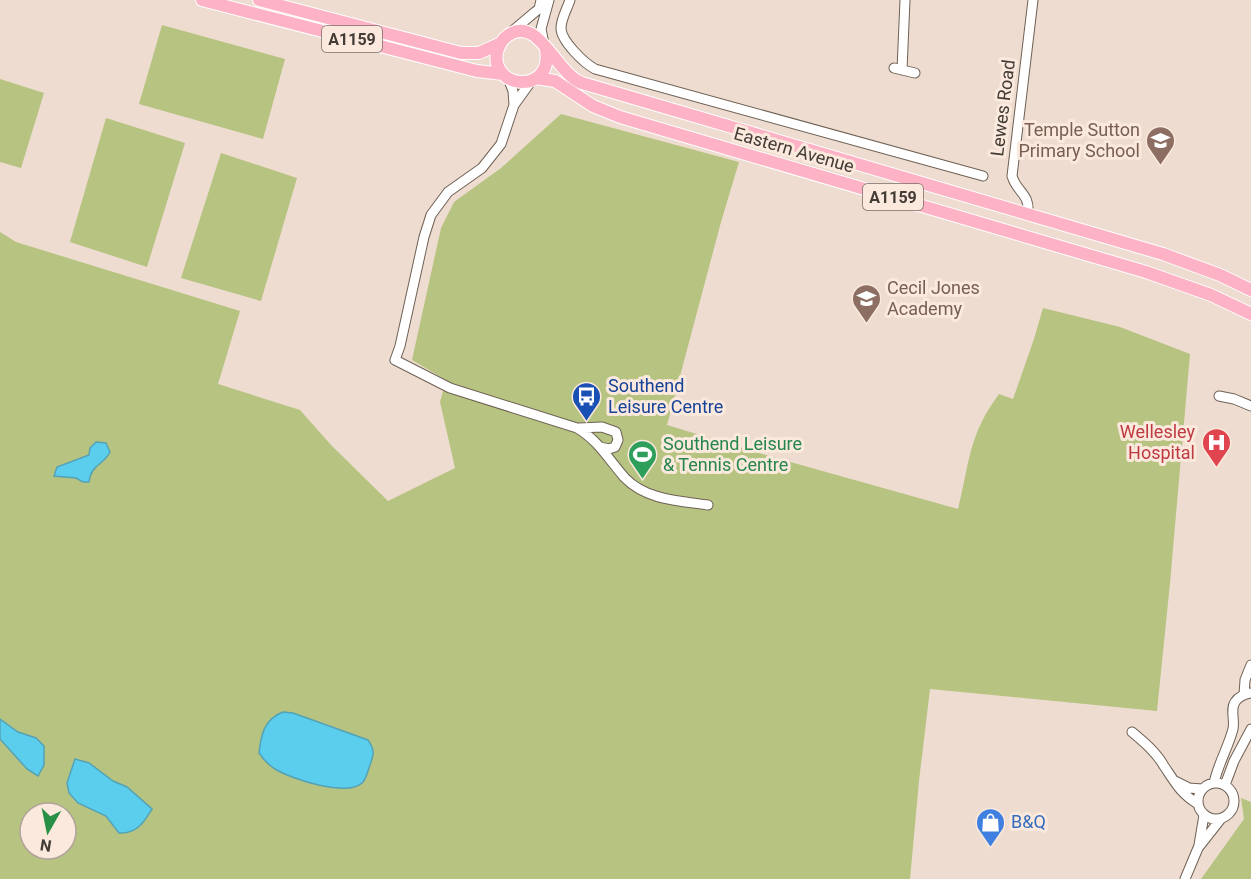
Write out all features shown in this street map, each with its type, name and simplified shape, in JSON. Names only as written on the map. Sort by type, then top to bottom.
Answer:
[{"type":"main road","name":"A1159","points":[[202,0],[477,71],[506,76]]},
{"type":"main road","name":"A1159","points":[[259,0],[461,53],[479,53],[504,40]]},
{"type":"main road","name":"Eastern Avenue","points":[[504,40],[517,32],[529,32],[537,36],[571,77],[582,82],[1163,255],[1220,275],[1251,290]]},
{"type":"main road","points":[[504,40],[497,58],[506,76]]},
{"type":"main road","points":[[534,79],[546,66],[548,57],[545,46]]},
{"type":"main road","name":"Eastern Avenue","points":[[506,76],[516,82],[534,79],[555,81],[593,106],[614,115],[1146,272],[1211,295],[1251,314]]},
{"type":"street","points":[[504,40],[536,12],[541,0]]},
{"type":"street","points":[[545,46],[541,29],[549,0]]},
{"type":"street","points":[[570,0],[561,23],[562,34],[583,60],[595,69],[983,176]]},
{"type":"street","points":[[906,0],[898,69],[915,74]]},
{"type":"street","name":"Lewes Road","points":[[1028,214],[1026,197],[1012,176],[1033,0]]},
{"type":"street","points":[[506,76],[512,85],[514,105],[507,130],[496,152],[482,168],[448,192],[430,215],[400,346],[394,360],[450,388],[577,428],[602,427],[616,432],[618,440],[615,447],[609,449],[600,447]]},
{"type":"street","points":[[514,105],[534,79]]},
{"type":"street","points":[[1219,396],[1251,405]]},
{"type":"street","points":[[577,428],[600,447],[626,478],[642,490],[669,499],[708,505]]},
{"type":"street","points":[[1214,783],[1218,766],[1231,737],[1235,720],[1233,708],[1235,702],[1247,694],[1245,680],[1251,665]]},
{"type":"street","points":[[1225,785],[1234,761],[1251,729],[1244,728],[1235,720]]},
{"type":"street","points":[[1132,732],[1148,745],[1185,796],[1198,804],[1204,815],[1220,820]]},
{"type":"street","points":[[1173,780],[1189,788],[1202,789],[1214,783],[1225,785],[1233,794],[1235,804],[1231,813],[1220,820],[1198,848]]},
{"type":"street","points":[[1198,804],[1202,789]]},
{"type":"street","points":[[1185,879],[1198,848],[1204,815]]},
{"type":"green space","points":[[162,25],[285,59],[263,139],[139,104]]},
{"type":"green space","points":[[0,79],[44,93],[21,168],[0,162]]},
{"type":"green space","points":[[561,114],[739,162],[667,425],[958,509],[971,449],[981,423],[999,394],[1013,399],[1043,308],[1120,327],[1190,354],[1157,711],[930,689],[910,879],[0,879],[0,232],[16,242],[240,311],[218,384],[300,410],[331,445],[388,501],[455,468],[440,402],[446,380],[412,360],[441,228],[454,202],[501,168]]},
{"type":"green space","points":[[106,118],[185,143],[147,267],[70,242]]},
{"type":"green space","points":[[221,153],[297,178],[261,301],[181,278]]},
{"type":"green space","points":[[1241,798],[1251,802],[1251,879],[1201,879],[1244,819]]},
{"type":"water","points":[[96,442],[106,443],[110,452],[92,472],[89,482],[54,476],[57,467],[89,455],[90,448]]},
{"type":"water","points":[[283,712],[293,713],[368,740],[373,749],[373,755],[363,782],[346,788],[333,788],[306,782],[268,764],[259,753],[262,734],[268,723]]},
{"type":"water","points":[[0,719],[18,732],[36,738],[44,746],[44,765],[38,776],[27,769],[0,739]]},
{"type":"water","points":[[75,759],[89,763],[113,781],[127,787],[152,809],[139,826],[131,832],[119,833],[106,816],[78,803],[69,793],[67,783]]},
{"type":"place","name":"Temple Sutton Primary School","points":[[1161,166]]},
{"type":"place","name":"Cecil Jones Academy","points":[[866,324]]},
{"type":"place","name":"Southend Leisure Centre","points":[[587,422]]},
{"type":"place","name":"Wellesley Hospital","points":[[1216,468]]},
{"type":"place","name":"Southend Leisure & Tennis Centre","points":[[642,480]]},
{"type":"place","name":"B&Q","points":[[990,848]]}]
